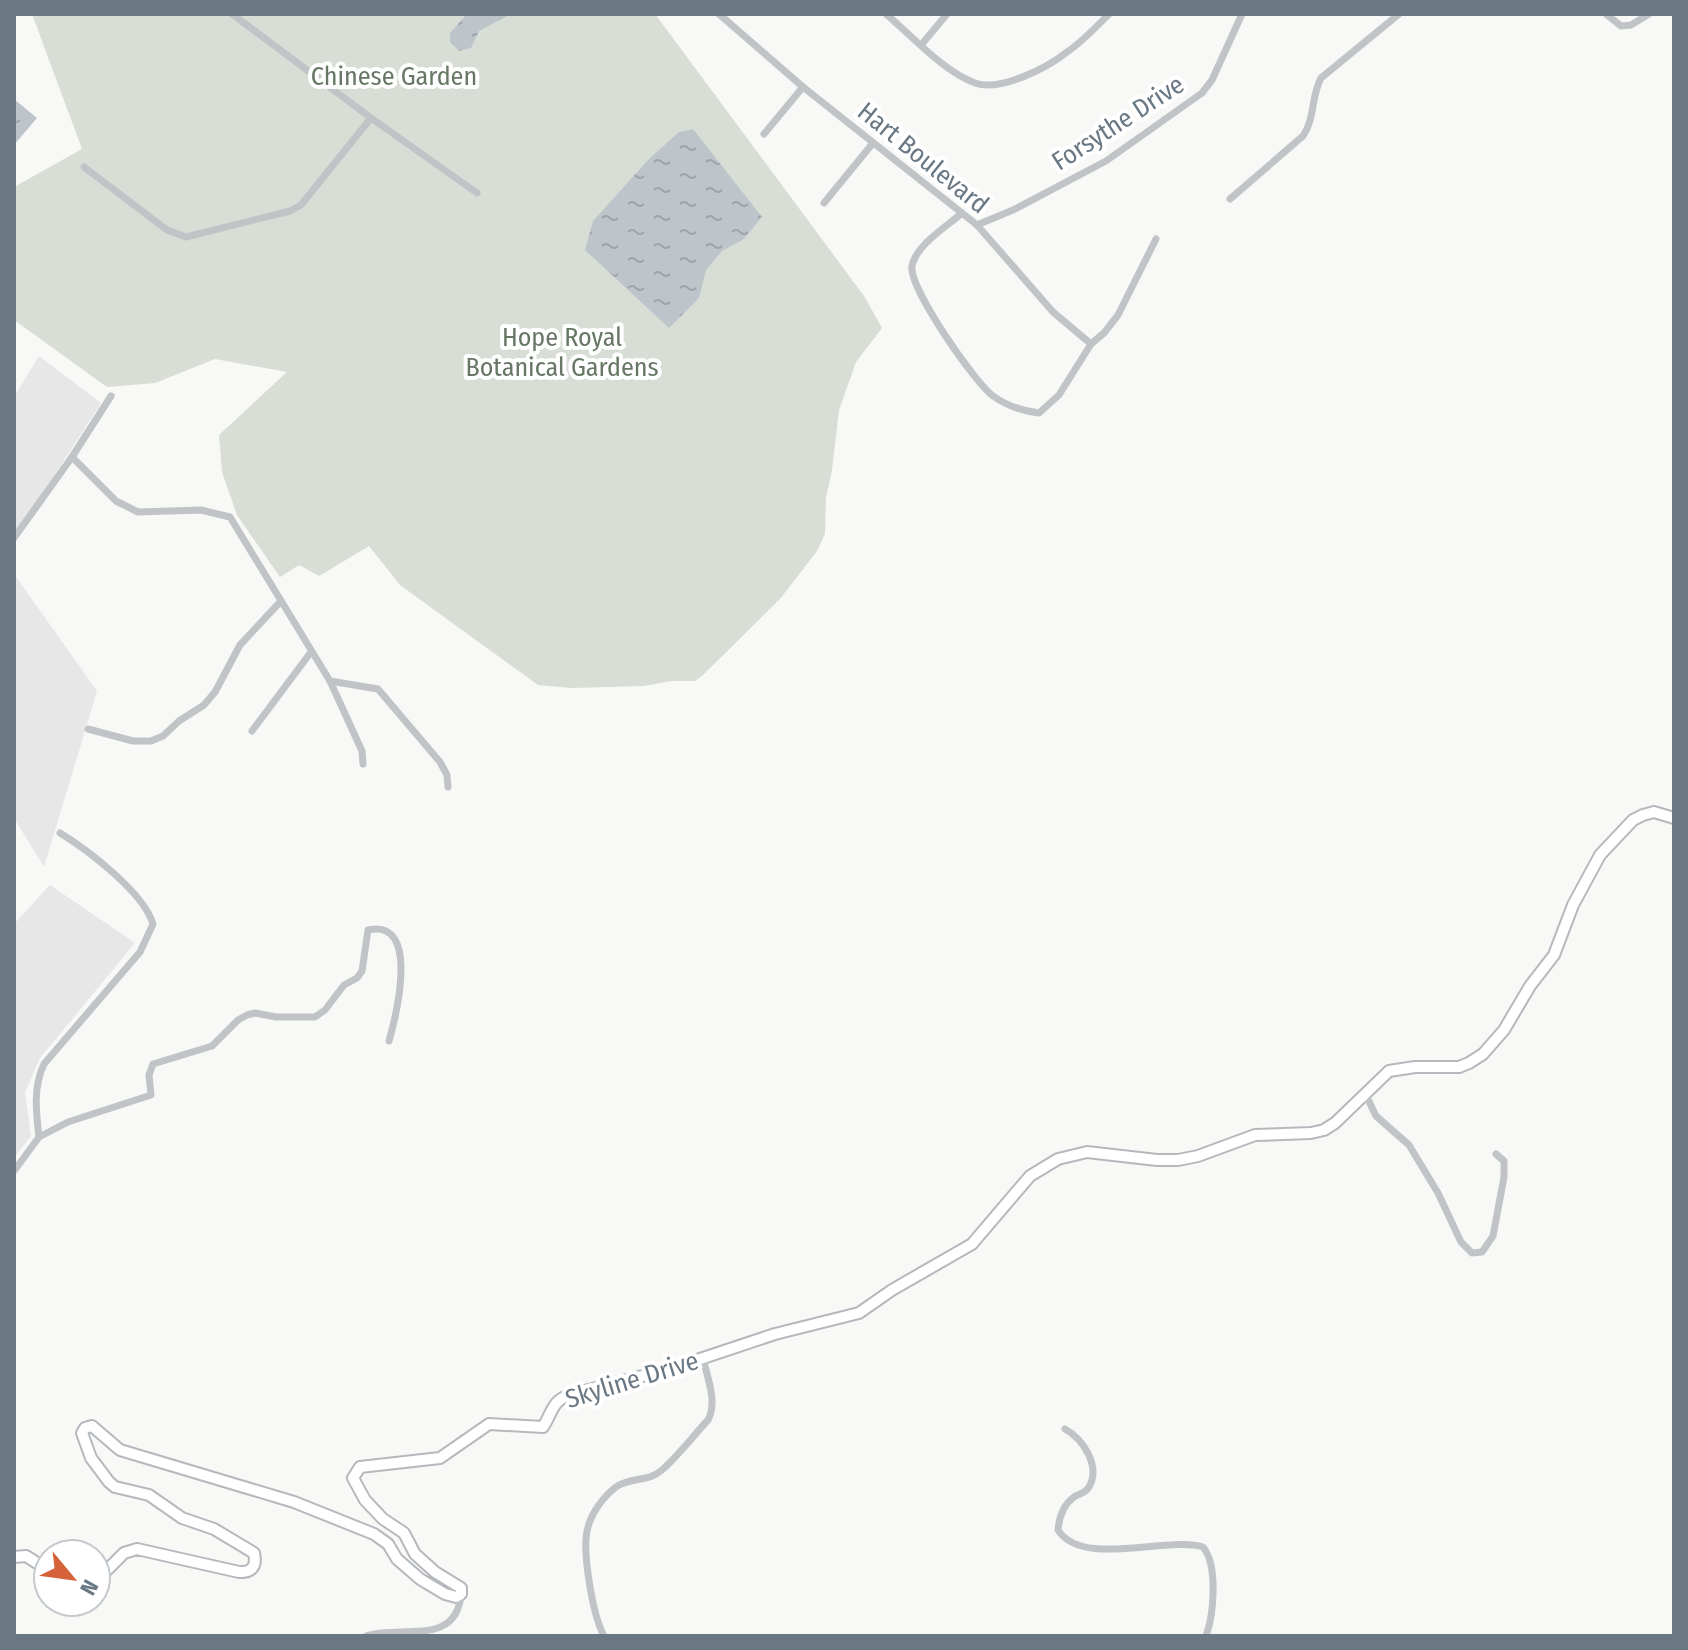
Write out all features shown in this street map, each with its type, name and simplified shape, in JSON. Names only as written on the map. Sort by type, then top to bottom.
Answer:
[{"type":"street","points":[[232,14],[477,193]]},
{"type":"street","name":"Hart Boulevard","points":[[719,14],[803,87],[977,225],[1053,312],[1091,344]]},
{"type":"street","points":[[886,14],[957,74],[977,84],[996,85],[1025,76],[1067,53],[1109,14]]},
{"type":"street","points":[[922,44],[947,14]]},
{"type":"street","name":"Forsythe Drive","points":[[977,225],[1013,210],[1106,161],[1202,93],[1212,80],[1242,14]]},
{"type":"street","points":[[1230,199],[1303,136],[1308,129],[1315,89],[1321,78],[1399,14]]},
{"type":"street","points":[[1606,14],[1621,26],[1631,25],[1649,14]]},
{"type":"street","points":[[764,134],[803,87]]},
{"type":"street","points":[[84,167],[167,230],[186,237],[290,211],[301,205],[371,118]]},
{"type":"street","points":[[824,203],[873,143]]},
{"type":"street","points":[[962,213],[918,251],[911,271],[933,316],[991,395],[1019,410],[1039,413],[1059,395],[1091,344],[1118,315],[1156,239]]},
{"type":"street","points":[[14,538],[111,396]]},
{"type":"street","points":[[72,457],[116,501],[138,512],[201,510],[230,517],[330,681],[362,751],[363,764]]},
{"type":"street","points":[[88,729],[133,741],[151,741],[163,736],[204,705],[215,692],[240,645],[281,601]]},
{"type":"street","points":[[252,731],[311,652]]},
{"type":"street","points":[[330,681],[378,689],[440,762],[447,775],[448,787]]},
{"type":"street","name":"Skyline Drive","points":[[461,1594],[461,1588],[456,1583],[435,1572],[415,1554],[404,1533],[383,1519],[365,1500],[353,1478],[360,1467],[440,1458],[489,1424],[543,1427],[559,1398],[703,1358],[775,1334],[859,1313],[892,1290],[972,1244],[1030,1176],[1058,1159],[1087,1152],[1178,1160],[1255,1135],[1311,1133],[1335,1123],[1389,1071],[1415,1067],[1459,1067],[1483,1054],[1504,1030],[1530,986],[1554,955],[1573,905],[1600,855],[1633,820],[1643,815],[1654,812],[1674,818]]},
{"type":"street","points":[[39,1137],[36,1096],[38,1076],[44,1064],[140,952],[153,924],[149,911],[92,854],[60,833]]},
{"type":"street","points":[[14,1171],[39,1137],[68,1122],[151,1095],[149,1075],[153,1064],[212,1046],[247,1015],[315,1017],[325,1010],[344,985],[357,978],[362,971],[368,930],[385,930],[393,939],[402,971],[396,1018],[389,1041]]},
{"type":"street","points":[[1365,1093],[1376,1116],[1409,1145],[1438,1193],[1461,1242],[1472,1253],[1482,1252],[1493,1236],[1504,1177],[1504,1161],[1496,1154]]},
{"type":"street","points":[[604,1636],[598,1624],[586,1547],[587,1529],[594,1512],[609,1493],[620,1484],[663,1470],[708,1420],[713,1402],[703,1358]]},
{"type":"street","points":[[112,1565],[124,1553],[137,1549],[239,1572],[254,1568],[256,1561],[254,1553],[214,1529],[182,1518],[149,1495],[115,1487],[83,1442],[82,1433],[92,1426],[120,1450],[337,1517],[388,1544],[397,1559],[420,1579],[445,1594],[456,1597],[461,1594]]},
{"type":"street","points":[[1065,1429],[1076,1435],[1092,1462],[1094,1472],[1089,1486],[1064,1509],[1058,1530],[1063,1538],[1084,1547],[1134,1550],[1174,1543],[1203,1547],[1210,1555],[1213,1569],[1210,1626],[1206,1636]]},
{"type":"street","points":[[366,1636],[442,1627],[460,1609],[461,1594]]},
{"type":"shaded area","points":[[39,356],[101,403],[14,538],[14,397]]},
{"type":"shaded area","points":[[14,574],[97,691],[44,867],[14,818]]},
{"type":"shaded area","points":[[50,885],[135,943],[40,1058],[25,1092],[31,1136],[14,1158],[14,924]]},
{"type":"green space","name":"Hope Royal Botanical Gardens","points":[[32,14],[655,14],[864,296],[882,328],[856,362],[839,410],[826,498],[825,534],[817,551],[780,599],[702,676],[695,681],[644,686],[571,688],[538,685],[400,585],[369,546],[319,576],[299,565],[280,577],[237,515],[222,472],[219,435],[287,372],[215,359],[155,383],[107,387],[14,320],[14,187],[82,149]]},
{"type":"water","points":[[467,14],[511,14],[479,31],[471,48],[459,51],[450,42],[450,33]]},
{"type":"water","points":[[14,99],[37,118],[14,145]]},
{"type":"water","points":[[693,129],[762,217],[744,239],[722,251],[706,270],[699,298],[669,328],[585,250],[593,221],[649,159],[679,132]]},
{"type":"park label","name":"Chinese Garden","points":[[394,76]]}]
